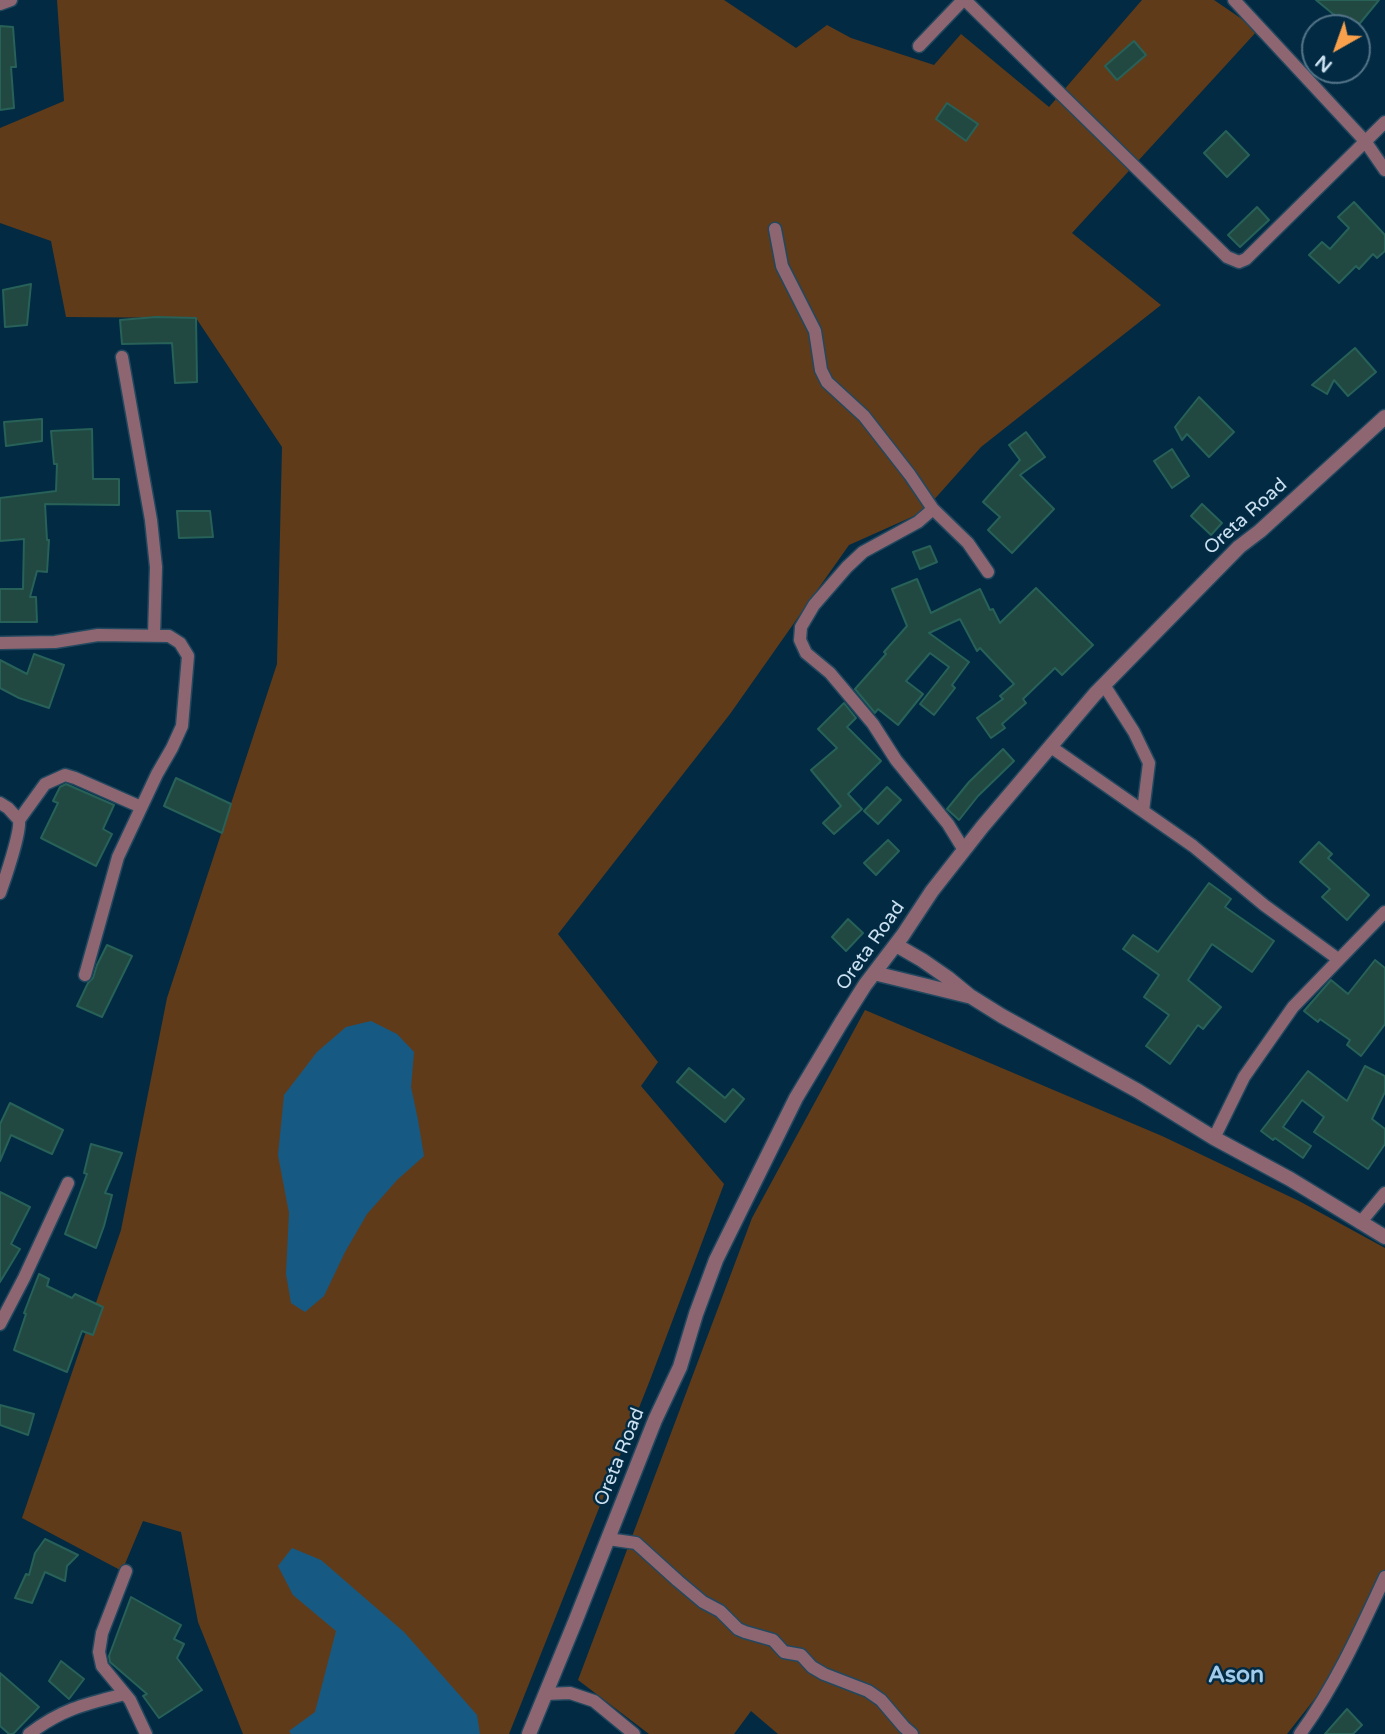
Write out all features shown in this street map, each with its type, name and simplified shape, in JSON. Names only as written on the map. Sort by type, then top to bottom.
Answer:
[{"type":"street","points":[[0,4],[11,0]]},
{"type":"street","points":[[919,46],[964,0],[1227,257],[1239,262],[1246,259],[1385,122]]},
{"type":"street","points":[[1239,2],[1365,141],[1385,170]]},
{"type":"street","points":[[775,229],[782,266],[815,331],[821,370],[827,382],[864,416],[933,509],[968,543],[988,572]]},
{"type":"street","points":[[122,357],[156,567],[154,636]]},
{"type":"street","name":"Oreta Road","points":[[529,1734],[655,1420],[680,1367],[716,1261],[796,1098],[841,1023],[932,891],[1104,685],[1239,547],[1385,417]]},
{"type":"street","points":[[933,509],[918,522],[863,552],[847,567],[814,605],[802,627],[800,640],[806,653],[830,673],[873,724],[896,760],[947,824],[964,850]]},
{"type":"street","points":[[0,643],[55,642],[98,635],[169,636],[180,643],[188,656],[182,726],[156,774],[118,857],[85,975]]},
{"type":"street","points":[[1104,685],[1134,732],[1149,763],[1143,811]]},
{"type":"street","points":[[1051,747],[1193,846],[1264,905],[1338,959]]},
{"type":"street","points":[[19,820],[45,784],[65,775],[141,807]]},
{"type":"street","points":[[0,803],[19,820],[20,829],[0,893]]},
{"type":"street","points":[[1214,1138],[1244,1077],[1293,1007],[1385,912]]},
{"type":"street","points":[[896,945],[922,960],[970,996],[1138,1091],[1214,1138],[1290,1179],[1385,1237]]},
{"type":"street","points":[[874,973],[970,996]]},
{"type":"street","points":[[0,1324],[5,1304],[24,1278],[68,1183]]},
{"type":"street","points":[[1360,1223],[1385,1193]]},
{"type":"street","points":[[608,1539],[636,1543],[703,1602],[720,1611],[738,1629],[773,1640],[784,1652],[801,1655],[812,1667],[824,1674],[868,1691],[881,1700],[912,1734]]},
{"type":"street","points":[[126,1571],[102,1633],[99,1652],[102,1666],[130,1700],[146,1734]]},
{"type":"street","points":[[1300,1734],[1314,1715],[1355,1641],[1385,1577]]},
{"type":"street","points":[[545,1694],[570,1693],[594,1701],[634,1734]]},
{"type":"street","points":[[29,1734],[48,1719],[66,1710],[125,1694]]},
{"type":"shaded area","points":[[57,0],[724,0],[796,48],[827,25],[851,38],[934,65],[961,34],[1049,107],[1142,0],[1214,0],[1258,30],[1072,233],[1161,305],[981,447],[923,512],[849,545],[730,714],[558,934],[658,1062],[641,1086],[724,1184],[650,1380],[509,1734],[243,1734],[198,1622],[181,1532],[143,1521],[122,1571],[22,1518],[121,1230],[167,998],[277,664],[282,447],[196,318],[66,317],[51,241],[0,223],[0,128],[64,101]]},
{"type":"shaded area","points":[[865,1010],[1162,1136],[1299,1201],[1385,1248],[1385,1582],[1343,1663],[1287,1734],[778,1734],[751,1711],[734,1734],[649,1734],[578,1680],[752,1218]]},
{"type":"water","points":[[371,1021],[397,1034],[414,1052],[411,1087],[424,1156],[397,1180],[367,1214],[324,1296],[305,1312],[291,1303],[286,1274],[289,1213],[278,1155],[284,1095],[317,1052],[346,1027]]},
{"type":"water","points":[[292,1548],[321,1560],[404,1632],[477,1715],[480,1734],[291,1734],[289,1731],[315,1712],[336,1631],[293,1595],[278,1566]]},
{"type":"building","points":[[1316,0],[1379,0],[1368,14],[1333,14]]},
{"type":"building","points":[[0,26],[13,27],[16,67],[11,67],[14,108],[0,110]]},
{"type":"building","points":[[1134,41],[1146,55],[1117,80],[1105,66]]},
{"type":"building","points":[[947,103],[978,124],[966,141],[936,119]]},
{"type":"building","points":[[1226,131],[1249,155],[1227,177],[1204,153]]},
{"type":"building","points":[[1354,202],[1385,235],[1385,251],[1377,258],[1373,254],[1359,269],[1356,266],[1339,283],[1309,255],[1322,242],[1330,249],[1349,228],[1338,217]]},
{"type":"building","points":[[1257,207],[1269,220],[1240,247],[1228,235]]},
{"type":"building","points":[[31,284],[27,325],[5,327],[3,290]]},
{"type":"building","points":[[196,318],[197,382],[175,383],[172,343],[122,344],[120,320]]},
{"type":"building","points":[[1355,348],[1376,372],[1348,396],[1334,380],[1327,394],[1312,385]]},
{"type":"building","points":[[1199,397],[1234,432],[1209,457],[1187,434],[1182,440],[1175,427]]},
{"type":"building","points":[[42,419],[42,441],[6,446],[4,422]]},
{"type":"building","points":[[92,429],[93,479],[119,479],[119,505],[45,504],[49,540],[47,572],[37,571],[30,597],[36,597],[37,622],[0,622],[0,589],[23,589],[24,539],[0,541],[0,498],[56,491],[57,464],[54,464],[51,431]]},
{"type":"building","points":[[1026,432],[1045,457],[1020,475],[1054,509],[1012,553],[988,530],[1000,517],[983,502],[1020,460],[1009,445]]},
{"type":"building","points":[[1172,449],[1189,476],[1172,488],[1154,461]]},
{"type":"building","points":[[1202,504],[1222,523],[1211,535],[1191,516]]},
{"type":"building","points":[[177,511],[210,511],[213,537],[179,538]]},
{"type":"building","points":[[930,546],[937,562],[920,569],[913,552]]},
{"type":"building","points":[[917,579],[931,613],[980,589],[1000,623],[1036,588],[1093,645],[1062,675],[1055,668],[1023,699],[1026,703],[1002,724],[1005,728],[991,738],[977,718],[1003,699],[1000,696],[1014,684],[980,648],[977,651],[960,619],[929,633],[969,662],[952,685],[955,688],[934,715],[920,704],[949,667],[930,653],[906,681],[923,694],[898,725],[878,709],[875,713],[855,689],[907,626],[892,589]]},
{"type":"building","points":[[34,654],[64,665],[49,708],[0,688],[0,660],[27,674]]},
{"type":"building","points":[[844,703],[856,718],[847,727],[881,761],[848,794],[862,809],[834,834],[823,823],[841,806],[811,770],[837,748],[818,729]]},
{"type":"building","points":[[1003,749],[1014,761],[978,796],[959,820],[947,809],[969,782]]},
{"type":"building","points":[[176,778],[231,804],[222,833],[164,806]]},
{"type":"building","points":[[66,784],[114,805],[103,829],[112,834],[96,866],[41,838],[58,803],[53,801],[60,787]]},
{"type":"building","points":[[887,787],[901,800],[878,824],[864,811]]},
{"type":"building","points":[[888,840],[899,851],[876,875],[864,863]]},
{"type":"building","points":[[1319,842],[1332,854],[1328,858],[1369,895],[1347,920],[1322,897],[1330,889],[1300,862]]},
{"type":"building","points":[[1209,883],[1231,899],[1225,907],[1274,941],[1252,972],[1212,944],[1188,980],[1221,1007],[1203,1029],[1198,1025],[1170,1064],[1146,1046],[1169,1015],[1144,997],[1159,975],[1123,949],[1133,935],[1158,952]]},
{"type":"building","points":[[848,919],[863,933],[846,951],[832,937]]},
{"type":"building","points":[[107,945],[132,956],[102,1017],[77,1006]]},
{"type":"building","points":[[1375,960],[1385,968],[1385,1024],[1361,1056],[1347,1045],[1350,1040],[1304,1011],[1331,980],[1348,994]]},
{"type":"building","points":[[1365,1066],[1385,1076],[1385,1092],[1372,1119],[1385,1129],[1385,1144],[1368,1169],[1314,1132],[1324,1117],[1302,1100],[1283,1127],[1311,1146],[1303,1158],[1261,1131],[1308,1071],[1347,1101]]},
{"type":"building","points":[[689,1068],[725,1098],[733,1089],[744,1099],[725,1122],[677,1082]]},
{"type":"building","points":[[10,1103],[63,1130],[52,1154],[11,1135],[0,1161],[0,1124]]},
{"type":"building","points":[[91,1144],[122,1153],[105,1193],[112,1195],[96,1248],[65,1234],[87,1174],[84,1173]]},
{"type":"building","points":[[0,1192],[30,1207],[11,1244],[20,1249],[0,1282]]},
{"type":"building","points":[[39,1274],[49,1279],[47,1286],[72,1298],[75,1294],[103,1307],[93,1335],[82,1331],[67,1372],[14,1350]]},
{"type":"building","points":[[0,1405],[34,1414],[28,1435],[0,1425]]},
{"type":"building","points":[[45,1539],[78,1555],[67,1566],[65,1581],[45,1572],[32,1603],[15,1598],[26,1574],[29,1575],[35,1553]]},
{"type":"building","points":[[131,1597],[181,1625],[174,1639],[184,1644],[177,1658],[202,1690],[159,1718],[143,1696],[147,1694],[110,1662],[109,1656]]},
{"type":"building","points":[[61,1661],[84,1679],[69,1699],[49,1681]]},
{"type":"building","points":[[0,1673],[39,1707],[13,1734],[0,1726]]},
{"type":"building","points":[[1347,1709],[1362,1725],[1353,1734],[1325,1734]]},
{"type":"district","name":"Ason","points":[[1236,1676]]}]
